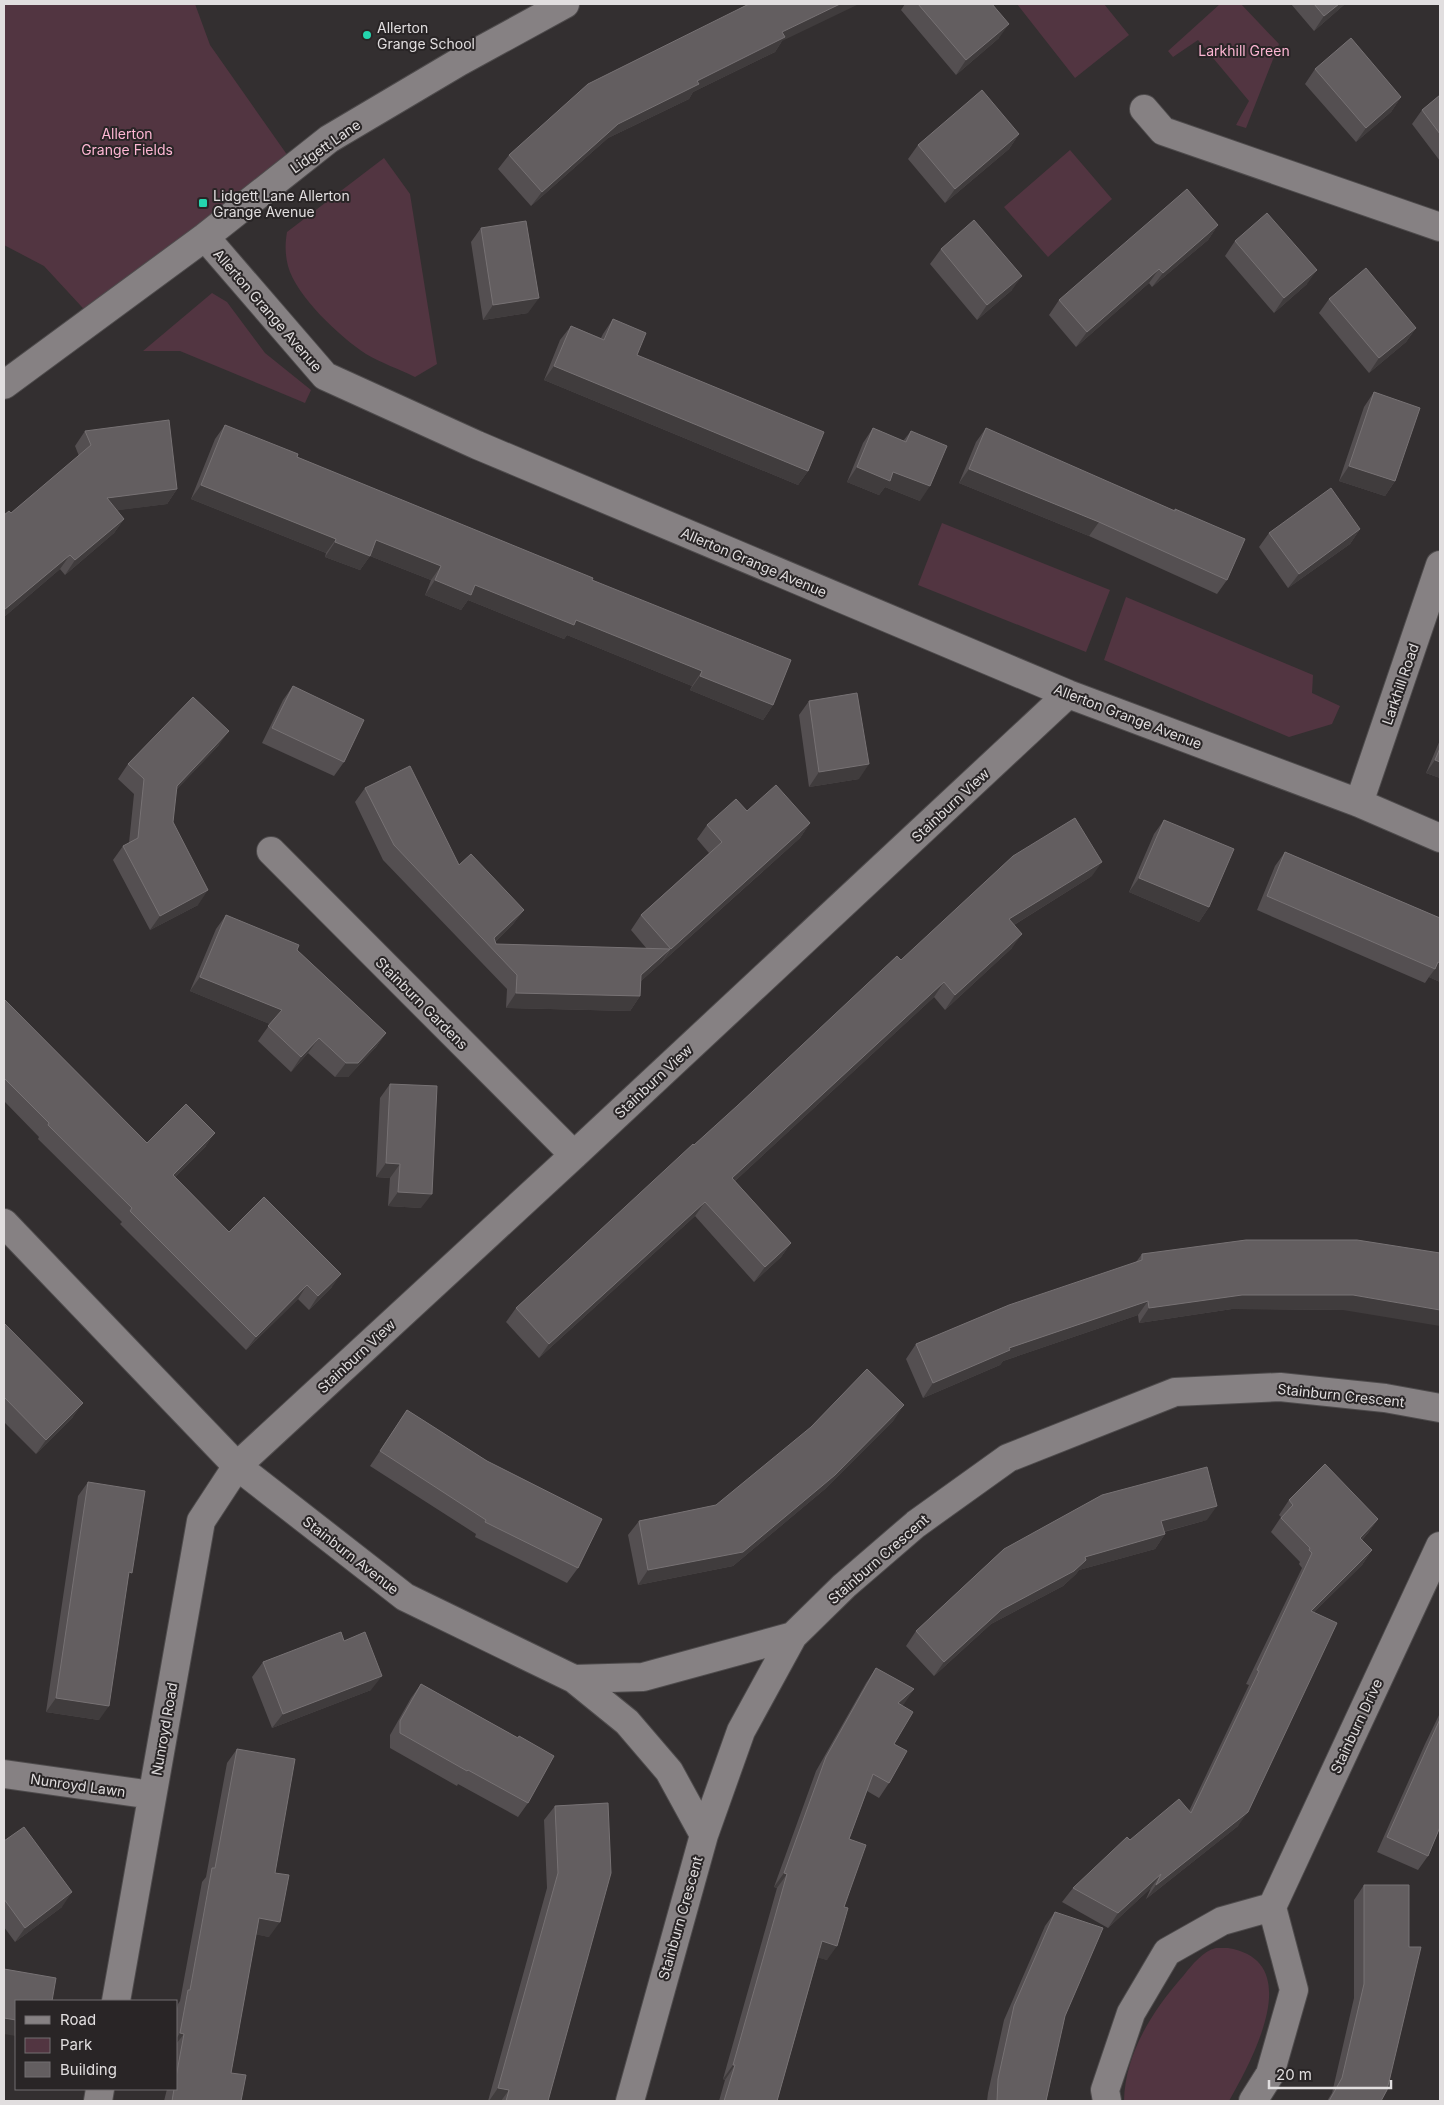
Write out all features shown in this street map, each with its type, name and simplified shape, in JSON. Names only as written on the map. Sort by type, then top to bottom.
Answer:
[{"type":"street","name":"Lidgett Lane","points":[[4,384],[205,237],[329,139],[459,62],[565,4]]},
{"type":"street","points":[[1144,109],[1163,131],[1440,226]]},
{"type":"street","name":"Allerton Grange Avenue","points":[[205,237],[326,376],[486,449],[1068,694],[1359,803],[1440,838]]},
{"type":"street","name":"Larkhill Road","points":[[1359,803],[1440,565]]},
{"type":"street","name":"Stainburn View","points":[[237,1466],[574,1155],[1068,694]]},
{"type":"street","name":"Stainburn Gardens","points":[[271,852],[574,1155]]},
{"type":"street","name":"Stainburn Avenue","points":[[4,1223],[237,1466],[405,1597],[574,1679],[643,1677],[793,1636]]},
{"type":"street","name":"Stainburn Crescent","points":[[630,2101],[704,1835],[741,1731],[793,1636],[844,1586],[916,1524],[1008,1458],[1175,1392],[1280,1387],[1385,1398],[1440,1408]]},
{"type":"street","name":"Nunroyd Road","points":[[116,2000],[201,1521],[237,1466]]},
{"type":"street","name":"Stainburn Drive","points":[[1272,1907],[1440,1546]]},
{"type":"street","points":[[574,1679],[627,1722],[669,1771],[704,1835]]},
{"type":"street","name":"Nunroyd Lawn","points":[[4,1774],[152,1795]]},
{"type":"street","points":[[1107,2101],[1105,2090],[1131,2013],[1167,1952],[1222,1922],[1272,1907],[1294,1990],[1270,2074],[1253,2101]]},
{"type":"green space","name":"Allerton Grange Fields","points":[[4,4],[195,4],[210,45],[295,166],[93,319],[44,266],[4,245]]},
{"type":"green space","points":[[1017,4],[1104,4],[1129,35],[1075,78]]},
{"type":"green space","name":"Larkhill Green","points":[[1220,4],[1241,4],[1279,44],[1246,128],[1236,125],[1249,101],[1198,40],[1173,57],[1168,51]]},
{"type":"green space","points":[[1070,150],[1112,199],[1048,257],[1004,207]]},
{"type":"green space","points":[[384,158],[410,194],[437,364],[415,377],[366,354],[332,327],[309,303],[300,290],[293,278],[286,257],[287,232]]},
{"type":"green space","points":[[212,293],[227,302],[265,353],[311,390],[305,403],[180,351],[143,351]]},
{"type":"green space","points":[[942,523],[1110,590],[1086,652],[918,585]]},
{"type":"green space","points":[[1126,597],[1313,675],[1312,693],[1340,706],[1332,724],[1289,737],[1104,660]]},
{"type":"green space","points":[[1216,1948],[1228,1948],[1252,1957],[1265,1972],[1269,1991],[1267,2014],[1260,2038],[1250,2062],[1229,2101],[1124,2101],[1129,2066],[1135,2049],[1162,2003],[1202,1955]]},
{"type":"building","points":[[749,4],[840,4],[782,32],[785,37],[697,81],[699,84],[618,124],[542,192],[509,155],[588,84]]},
{"type":"building","points":[[918,4],[992,4],[1009,24],[966,60]]},
{"type":"building","points":[[1314,4],[1339,4],[1324,16]]},
{"type":"building","points":[[1351,38],[1401,97],[1366,128],[1315,69]]},
{"type":"building","points":[[982,90],[1019,134],[955,189],[918,145]]},
{"type":"building","points":[[1440,95],[1440,134],[1422,110]]},
{"type":"building","points":[[1187,189],[1218,225],[1163,273],[1159,269],[1087,332],[1059,300]]},
{"type":"building","points":[[1267,213],[1317,270],[1284,298],[1235,241]]},
{"type":"building","points":[[974,220],[1022,276],[987,305],[941,249]]},
{"type":"building","points":[[526,221],[539,298],[493,305],[481,228]]},
{"type":"building","points":[[1366,268],[1416,328],[1379,358],[1329,299]]},
{"type":"building","points":[[613,319],[646,333],[637,355],[824,432],[808,471],[554,366],[571,326],[604,340]]},
{"type":"building","points":[[1374,392],[1420,408],[1395,481],[1349,466]]},
{"type":"building","points":[[169,420],[177,489],[107,498],[124,519],[75,560],[70,555],[4,610],[4,515],[9,511],[11,513],[91,445],[85,431]]},
{"type":"building","points":[[225,425],[298,454],[297,457],[593,578],[592,580],[791,660],[773,705],[700,676],[702,671],[576,620],[574,625],[475,585],[471,595],[435,580],[441,566],[376,540],[370,556],[335,542],[336,539],[201,485]]},
{"type":"building","points":[[873,428],[906,442],[911,431],[947,446],[930,486],[893,472],[890,481],[857,467]]},
{"type":"building","points":[[986,428],[1175,511],[1175,509],[1245,539],[1227,580],[1099,522],[969,469]]},
{"type":"building","points":[[1331,488],[1360,529],[1299,574],[1269,533]]},
{"type":"building","points":[[293,686],[364,720],[344,762],[272,728]]},
{"type":"building","points":[[857,693],[869,764],[819,772],[809,701]]},
{"type":"building","points":[[193,697],[229,731],[177,786],[173,822],[208,890],[160,916],[123,846],[138,838],[144,779],[128,764]]},
{"type":"building","points":[[1440,748],[1440,762],[1435,760]]},
{"type":"building","points":[[410,766],[459,865],[471,854],[524,910],[494,938],[496,944],[670,949],[641,975],[640,996],[516,993],[517,975],[394,845],[365,788]]},
{"type":"building","points":[[776,785],[810,823],[671,949],[641,915],[722,842],[707,825],[736,799],[747,811]]},
{"type":"building","points":[[1075,818],[1102,862],[1009,919],[1022,934],[955,995],[944,982],[732,1178],[791,1243],[765,1267],[705,1202],[549,1344],[516,1308],[693,1144],[737,1106],[897,956],[901,960],[1013,856]]},
{"type":"building","points":[[1164,820],[1234,849],[1209,907],[1139,878]]},
{"type":"building","points":[[1285,852],[1440,918],[1440,963],[1438,962],[1435,969],[1267,896]]},
{"type":"building","points":[[226,915],[299,945],[297,950],[386,1033],[358,1063],[346,1063],[319,1038],[301,1057],[268,1026],[282,1010],[200,977]]},
{"type":"building","points":[[4,999],[147,1143],[186,1104],[215,1133],[173,1175],[229,1232],[264,1197],[341,1274],[318,1296],[307,1285],[256,1337],[130,1211],[132,1208],[48,1125],[49,1123],[4,1078]]},
{"type":"building","points":[[390,1084],[437,1086],[432,1194],[398,1192],[400,1164],[386,1163]]},
{"type":"building","points":[[1246,1240],[1357,1240],[1440,1253],[1440,1310],[1353,1295],[1242,1295],[1149,1308],[1148,1301],[1009,1348],[1010,1350],[933,1383],[916,1344],[1009,1305],[1142,1260],[1142,1254]]},
{"type":"building","points":[[4,1323],[83,1403],[46,1440],[4,1397]]},
{"type":"building","points":[[867,1369],[904,1405],[835,1475],[743,1552],[648,1570],[639,1521],[716,1505],[811,1427]]},
{"type":"building","points":[[407,1410],[487,1461],[602,1519],[578,1568],[485,1522],[486,1520],[380,1451]]},
{"type":"building","points":[[1325,1464],[1378,1519],[1360,1538],[1372,1550],[1311,1611],[1337,1623],[1248,1812],[1156,1885],[1161,1874],[1118,1913],[1073,1888],[1127,1837],[1130,1840],[1179,1799],[1191,1813],[1259,1671],[1257,1670],[1312,1553],[1309,1550],[1310,1548],[1281,1518],[1293,1505],[1289,1500]]},
{"type":"building","points":[[1207,1467],[1217,1506],[1161,1521],[1165,1534],[1085,1557],[1086,1560],[1074,1571],[1001,1610],[944,1662],[916,1631],[1004,1549],[1102,1495]]},
{"type":"building","points":[[88,1482],[145,1491],[132,1573],[129,1572],[109,1706],[56,1698]]},
{"type":"building","points":[[341,1632],[344,1641],[365,1632],[382,1676],[283,1714],[263,1662]]},
{"type":"building","points":[[876,1668],[914,1689],[898,1703],[913,1712],[894,1744],[907,1751],[889,1783],[873,1774],[849,1839],[866,1845],[844,1907],[848,1908],[837,1946],[822,1941],[777,2101],[724,2101],[787,1874],[784,1873],[826,1757]]},
{"type":"building","points":[[421,1684],[554,1756],[528,1803],[400,1733],[400,1721]]},
{"type":"building","points":[[1440,1719],[1440,1827],[1428,1856],[1387,1837]]},
{"type":"building","points":[[237,1749],[295,1759],[275,1873],[289,1875],[280,1922],[259,1918],[231,2073],[246,2075],[241,2101],[172,2101],[174,2090],[178,2090],[178,2066],[184,2034],[180,2033],[188,1990],[190,1990],[212,1868],[215,1868]]},
{"type":"building","points":[[608,1803],[611,1873],[548,2101],[506,2101],[509,2090],[498,2088],[558,1873],[555,1806]]},
{"type":"building","points":[[24,1827],[72,1892],[25,1928],[4,1899],[4,1841]]},
{"type":"building","points":[[1364,1885],[1409,1885],[1409,1947],[1421,1947],[1387,2090],[1381,2101],[1329,2101],[1342,2078],[1364,1984]]},
{"type":"building","points":[[1055,1912],[1103,1928],[1065,2016],[1046,2101],[997,2101],[998,2079],[1014,2006]]},
{"type":"building","points":[[4,1969],[56,1978],[52,2000],[15,2000],[15,2020],[4,2018]]},
{"type":"place","name":"Allerton Grange School","points":[[367,35]]},
{"type":"place","name":"Lidgett Lane Allerton Grange Avenue","points":[[203,203]]}]
